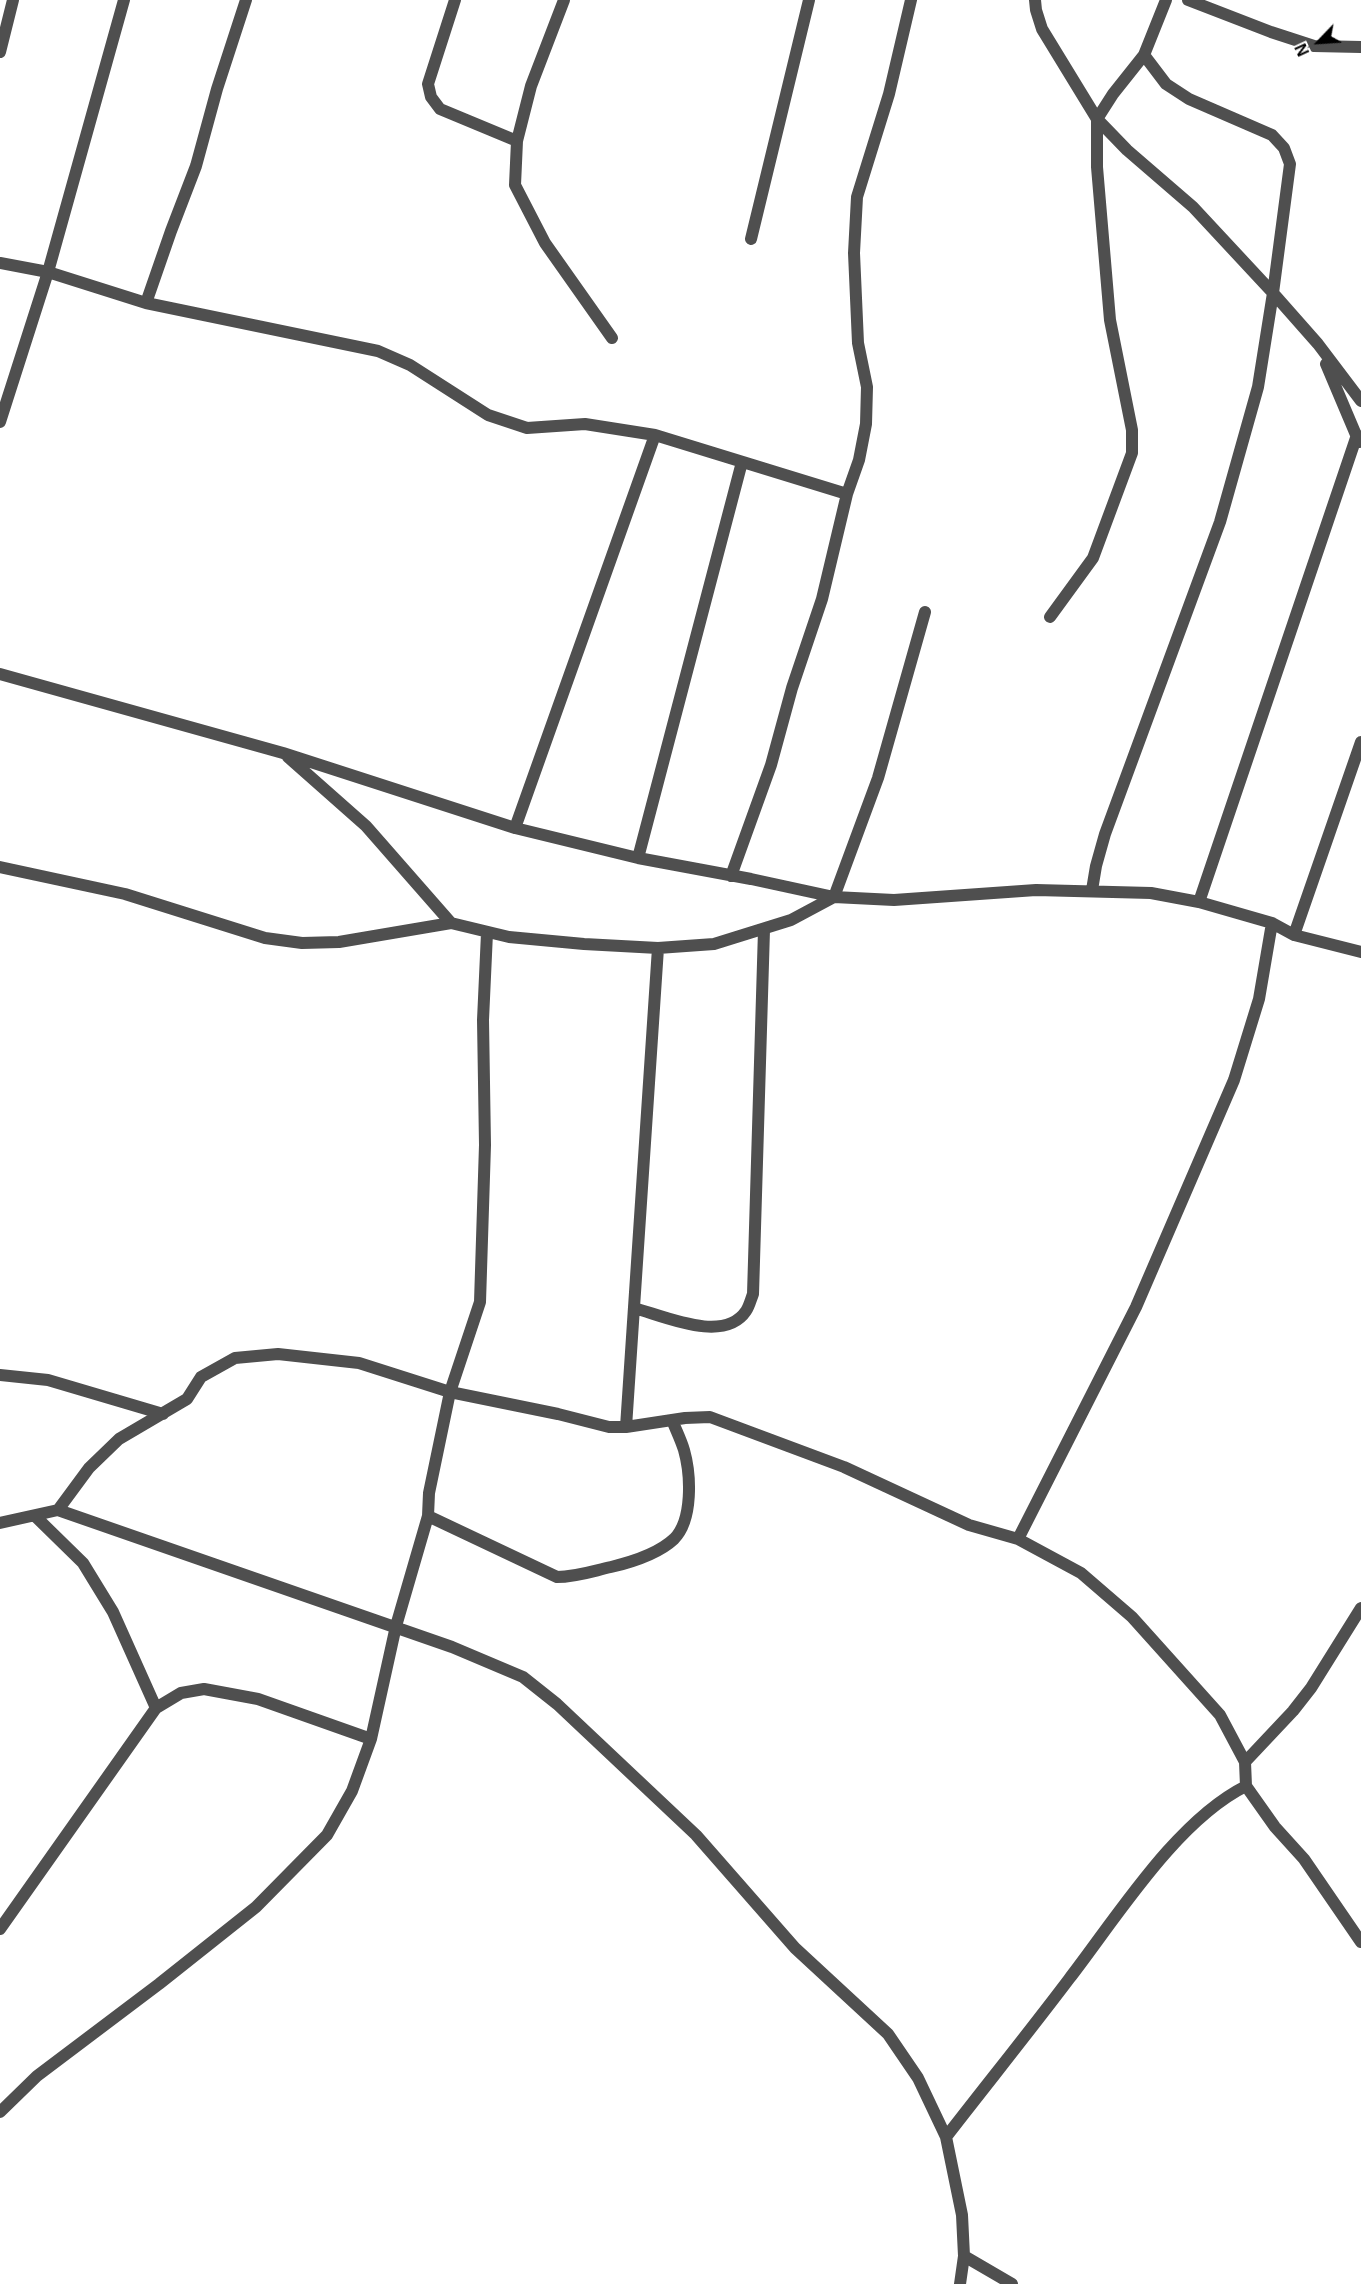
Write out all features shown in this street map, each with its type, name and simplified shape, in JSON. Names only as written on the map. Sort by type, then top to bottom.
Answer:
[{"type":"street","points":[[0,52],[13,0]]},
{"type":"street","points":[[0,422],[48,272],[124,0]]},
{"type":"street","points":[[146,303],[196,166],[217,89],[246,0]]},
{"type":"street","points":[[455,0],[428,84],[431,97],[440,109],[517,141]]},
{"type":"street","points":[[564,0],[531,86],[517,141],[515,185],[545,243],[612,338]]},
{"type":"street","points":[[751,239],[809,0]]},
{"type":"street","points":[[731,876],[771,765],[792,688],[822,599],[847,494],[859,460],[866,424],[867,387],[858,343],[854,253],[857,197],[889,94],[911,0]]},
{"type":"street","points":[[1035,0],[1042,28],[1097,119],[1127,150],[1193,207],[1274,293],[1318,344],[1361,401]]},
{"type":"street","points":[[1050,617],[1093,558],[1132,453],[1132,430],[1110,320],[1097,167],[1097,119],[1113,94],[1144,55],[1166,0]]},
{"type":"street","points":[[1188,0],[1314,46],[1361,47]]},
{"type":"street","points":[[1092,890],[1105,834],[1220,522],[1258,387],[1274,293],[1290,164],[1284,148],[1272,135],[1189,99],[1166,84],[1144,55]]},
{"type":"street","points":[[0,263],[48,272],[146,303],[378,351],[410,365],[488,416],[527,428],[585,424],[656,435],[847,494]]},
{"type":"street","points":[[1199,902],[1359,441],[1318,344]]},
{"type":"street","points":[[515,828],[656,435]]},
{"type":"street","points":[[638,858],[742,462]]},
{"type":"street","points":[[0,867],[125,894],[266,938],[302,943],[339,942],[451,923],[465,925],[487,933],[563,942],[658,948],[714,944],[791,920],[834,897],[878,778],[925,612]]},
{"type":"street","points":[[0,674],[283,753],[515,828],[638,858],[834,897],[894,900],[1036,890],[1150,892],[1199,902],[1272,922],[1294,935],[1361,952]]},
{"type":"street","points":[[1294,935],[1361,742]]},
{"type":"street","points":[[283,753],[366,826],[451,923]]},
{"type":"street","points":[[1018,1539],[1136,1307],[1234,1080],[1259,999],[1272,922]]},
{"type":"street","points":[[634,1308],[710,1329],[730,1326],[746,1312],[753,1294],[764,930]]},
{"type":"street","points":[[0,2112],[38,2076],[256,1907],[327,1835],[352,1791],[371,1739],[396,1626],[428,1516],[429,1493],[450,1392],[480,1302],[485,1145],[483,1020],[487,933]]},
{"type":"street","points":[[626,1427],[658,948]]},
{"type":"street","points":[[58,1510],[89,1468],[119,1439],[187,1399],[201,1377],[235,1358],[278,1354],[359,1363],[450,1392],[558,1414],[597,1426],[626,1427],[672,1420],[710,1418],[844,1467],[969,1525],[1018,1539],[1081,1573],[1132,1617],[1220,1715],[1245,1762],[1246,1786],[1275,1827],[1304,1859],[1360,1938]]},
{"type":"street","points":[[0,1375],[48,1380],[163,1414]]},
{"type":"street","points":[[428,1516],[557,1577],[571,1577],[627,1563],[661,1549],[675,1537],[687,1512],[689,1486],[684,1451],[672,1420]]},
{"type":"street","points":[[0,1523],[58,1510],[396,1626],[523,1677],[557,1704],[625,1766],[696,1835],[795,1948],[888,2034],[918,2078],[946,2137],[962,2215],[963,2256],[960,2284]]},
{"type":"street","points":[[35,1516],[83,1563],[113,1612],[156,1708]]},
{"type":"street","points":[[1245,1762],[1293,1711],[1311,1688],[1361,1608]]},
{"type":"street","points":[[0,1929],[156,1708],[182,1693],[204,1689],[258,1699],[371,1739]]},
{"type":"street","points":[[946,2137],[1157,1864],[1200,1817],[1226,1796],[1246,1786]]},
{"type":"street","points":[[963,2256],[1012,2284]]}]
